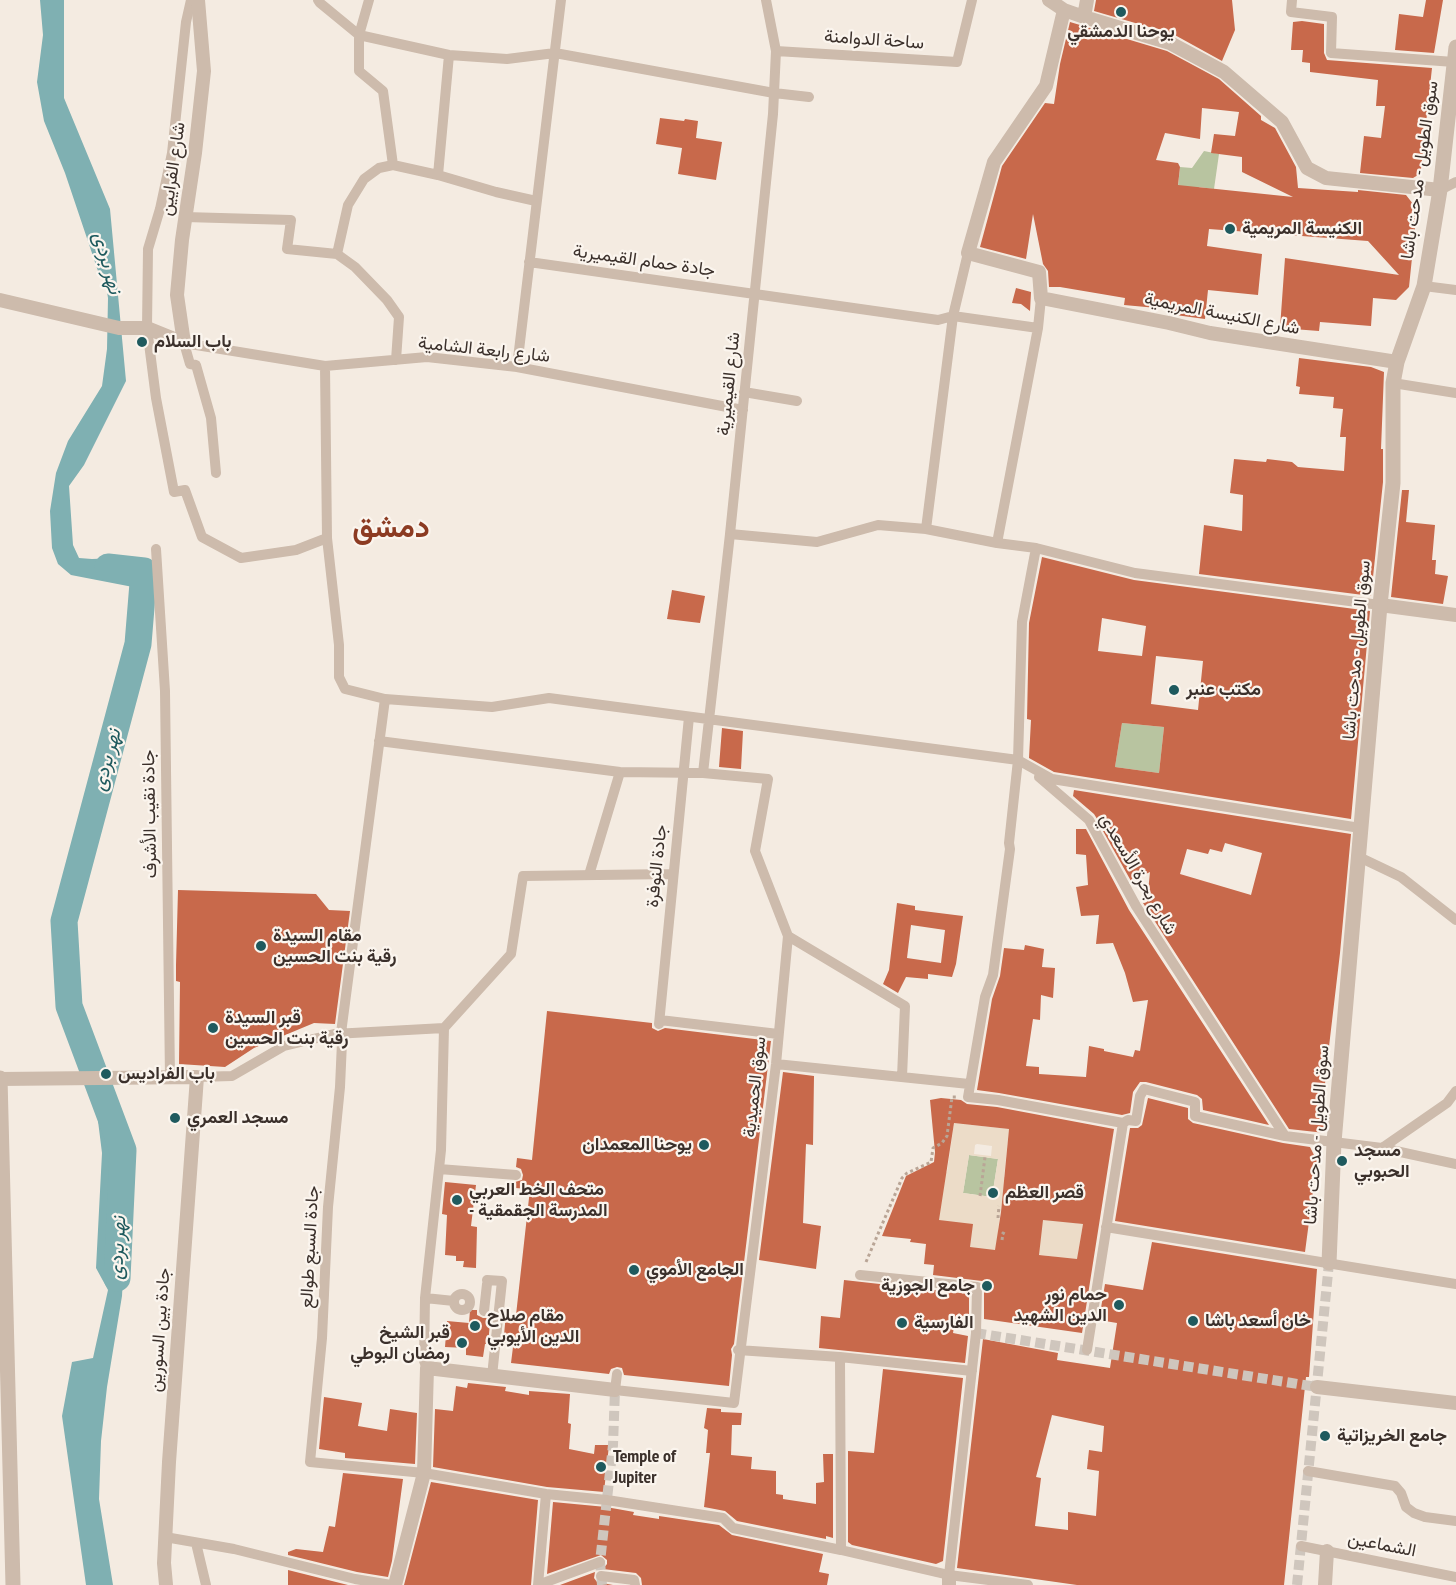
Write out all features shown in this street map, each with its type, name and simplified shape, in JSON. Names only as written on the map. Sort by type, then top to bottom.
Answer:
[{"type":"street","points":[[191,0],[186,22],[172,153],[160,209],[148,249],[147,328],[156,398],[174,492],[185,490],[202,537],[241,558],[296,550],[327,538]]},
{"type":"street","name":"شارع الفرايين","points":[[184,343],[177,295],[204,71],[198,0]]},
{"type":"street","points":[[318,0],[359,35],[449,55],[507,59],[555,53],[774,93],[809,97]]},
{"type":"street","points":[[369,0],[359,35],[359,71],[383,91],[393,165]]},
{"type":"street","points":[[517,367],[561,0]]},
{"type":"street","points":[[766,0],[776,51]]},
{"type":"street","name":"ساحة الدوامنة","points":[[776,51],[957,62],[972,0]]},
{"type":"street","points":[[1049,0],[1064,10],[1170,43],[1224,72],[1282,122],[1307,168],[1326,178],[1440,190],[1456,182]]},
{"type":"street","points":[[1084,17],[1087,0]]},
{"type":"street","points":[[1292,0],[1291,12],[1332,16],[1331,53],[1455,54]]},
{"type":"street","points":[[926,529],[953,316],[968,253],[994,162],[1046,86],[1064,10]]},
{"type":"street","name":"شارع القيميرية","points":[[709,720],[730,534],[774,93],[776,51]]},
{"type":"street","name":"سوق الطويل - مدحت باشا","points":[[1329,1263],[1334,1142],[1360,828],[1393,483],[1393,383],[1397,362],[1424,286],[1440,190],[1455,54]]},
{"type":"street","points":[[438,174],[449,55]]},
{"type":"street","points":[[337,254],[348,205],[364,179],[380,168],[393,165],[438,174],[496,192],[536,201]]},
{"type":"street","points":[[185,217],[291,220],[287,249],[337,254],[355,267],[387,300],[399,317],[396,360]]},
{"type":"street","points":[[968,253],[1039,272],[1041,298],[1038,328],[997,543]]},
{"type":"street","name":"جادة حمام القيميرية","points":[[529,262],[754,292],[938,320],[953,316],[1038,328]]},
{"type":"street","points":[[1424,286],[1456,290]]},
{"type":"street","name":"شارع الكنيسة المريمية","points":[[1041,298],[1209,333],[1397,362]]},
{"type":"street","points":[[0,300],[118,328],[147,328],[184,343],[190,364],[195,364],[211,418],[216,473]]},
{"type":"street","name":"شارع رابعة الشامية","points":[[184,343],[325,366],[427,357],[517,367],[742,410]]},
{"type":"street","points":[[325,366],[327,538],[339,645],[339,677],[345,689],[385,699],[492,707],[549,698],[1018,760]]},
{"type":"street","points":[[1393,383],[1456,393]]},
{"type":"street","points":[[744,392],[797,400]]},
{"type":"street","points":[[730,534],[817,542],[878,525],[926,529],[1036,548],[1135,573],[1456,615]]},
{"type":"street","points":[[1036,548],[1022,622],[1018,760],[1010,849],[993,975],[985,997],[968,1097],[990,1098],[1123,1123],[1128,1120],[1136,1121],[1140,1096],[1144,1089],[1196,1102],[1195,1116],[1285,1136],[1382,1148],[1456,1164]]},
{"type":"street","name":"جادة نقيب الأشرف","points":[[156,549],[165,691],[170,1078]]},
{"type":"street","name":"جادة السبع طوالع","points":[[385,699],[341,1034],[340,1087],[328,1207],[322,1338],[310,1462],[424,1473]]},
{"type":"street","name":"جادة النوفرة","points":[[688,717],[659,1022],[778,1034]]},
{"type":"street","points":[[379,741],[620,772],[703,773],[709,720]]},
{"type":"street","name":"شارع بحرة الأسعدي","points":[[1018,760],[1052,779],[1360,828]]},
{"type":"street","name":"شارع بحرة الأسعدي","points":[[1018,760],[1089,820],[1136,906],[1285,1136]]},
{"type":"street","points":[[589,875],[620,772]]},
{"type":"street","name":"سوق الحميدية","points":[[615,1389],[734,1403],[776,1064],[788,936],[755,851],[768,779],[703,773]]},
{"type":"street","points":[[1359,857],[1401,877],[1456,920]]},
{"type":"street","points":[[165,1537],[234,1549],[355,1579],[393,1585],[424,1473],[427,1368],[424,1361],[425,1298],[441,1150],[444,1028],[511,954],[523,876],[673,874]]},
{"type":"street","points":[[788,936],[905,1006],[902,1077]]},
{"type":"street","points":[[13,1585],[0,1078],[232,1076],[284,1046],[341,1034],[444,1028]]},
{"type":"street","points":[[776,1064],[969,1084]]},
{"type":"street","name":"جادة بين السورين","points":[[166,1585],[165,1537],[197,1077]]},
{"type":"street","points":[[1382,1148],[1447,1103],[1456,1091]]},
{"type":"street","points":[[1087,1350],[1123,1123]]},
{"type":"street","points":[[439,1169],[516,1175]]},
{"type":"street","points":[[1106,1227],[1456,1284]]},
{"type":"street","points":[[860,1275],[977,1287],[976,1333],[949,1580]]},
{"type":"street","points":[[425,1298],[454,1300],[454,1306],[461,1311],[466,1310],[471,1303],[484,1308],[487,1282],[502,1281],[492,1376]]},
{"type":"street","points":[[739,1350],[840,1357],[972,1371]]},
{"type":"street","points":[[840,1357],[841,1550]]},
{"type":"street","points":[[427,1368],[615,1389],[617,1374]]},
{"type":"street","points":[[1317,1387],[1456,1403]]},
{"type":"street","points":[[1308,1471],[1395,1486],[1401,1492],[1406,1507],[1414,1513],[1425,1517],[1456,1521]]},
{"type":"street","points":[[424,1473],[546,1494],[607,1500],[723,1518],[733,1528],[841,1550],[949,1580],[1028,1585]]},
{"type":"street","points":[[546,1494],[538,1585],[600,1562]]},
{"type":"street","points":[[196,1543],[206,1585]]},
{"type":"street","name":"الشماعين","points":[[1301,1546],[1456,1577]]},
{"type":"street","points":[[1325,1585],[1327,1551]]},
{"type":"street","points":[[601,1576],[634,1580],[635,1585]]},
{"type":"path","points":[[860,1275],[902,1178],[907,1173],[931,1162],[933,1148],[942,1143],[947,1136],[952,1097],[968,1097]]},
{"type":"path","points":[[980,1196],[985,1157]]},
{"type":"path","points":[[998,1218],[999,1206]]},
{"type":"path","points":[[1002,1240],[1003,1233],[1005,1233]]},
{"type":"green space","points":[[1204,151],[1219,154],[1214,189],[1199,187],[1171,256],[1180,167],[1192,168]]},
{"type":"green space","points":[[1122,723],[1164,727],[1159,773],[1115,767]]},
{"type":"green space","points":[[969,1155],[998,1159],[992,1197],[963,1193]]},
{"type":"shaded area","points":[[954,1123],[1009,1129],[1004,1177],[1023,1179],[1060,1221],[1083,1224],[1078,1253],[1079,1273],[1056,1257],[1020,1252],[1018,1195],[1003,1194],[998,1230],[998,1255],[965,1251],[939,1223],[938,1171],[947,1172]],"holes":[[[977,1144],[992,1146],[991,1156],[974,1154]],[[969,1155],[998,1159],[992,1197],[963,1193]]]},
{"type":"water","points":[[40,0],[64,0],[64,98],[110,209],[126,381],[84,465],[69,486],[73,545],[79,558],[138,557],[144,571],[141,602],[133,587],[71,575],[58,564],[52,548],[50,511],[56,473],[68,441],[102,386],[107,349],[108,298],[105,279],[98,271],[65,173],[44,121],[37,82],[43,35]]},
{"type":"water","points":[[109,1111],[123,1150],[119,1242],[124,1257],[122,1296],[107,1387],[101,1441],[99,1499],[113,1585],[86,1585],[62,1416],[72,1362],[93,1358],[108,1290],[96,1268],[102,1153],[98,1121]]},
{"type":"building","points":[[1096,0],[1232,0],[1235,30],[1222,61],[1173,34],[1094,11]]},
{"type":"building","points":[[1426,0],[1443,0],[1434,53],[1395,50],[1399,14],[1423,17]]},
{"type":"building","points":[[1070,22],[1167,51],[1219,79],[1261,116],[1261,120],[1275,128],[1296,167],[1298,188],[1358,192],[1358,190],[1406,195],[1417,209],[1409,287],[1396,300],[1373,298],[1371,326],[1320,322],[1319,331],[1280,328],[1285,258],[1399,275],[1368,241],[1209,229],[1207,246],[1262,254],[1258,295],[1208,290],[1205,319],[1168,314],[1168,309],[1124,305],[1125,298],[1049,287],[1048,271],[1043,264],[1033,214],[1026,259],[980,247],[1002,166],[1045,103],[1054,104]],"holes":[[[1202,108],[1239,112],[1235,136],[1214,134],[1211,153],[1242,157],[1242,172],[1293,197],[1178,185],[1180,167],[1178,163],[1156,160],[1165,133],[1200,139]]]},
{"type":"building","points":[[1293,22],[1324,24],[1324,53],[1327,60],[1432,68],[1421,169],[1418,175],[1413,178],[1360,173],[1364,136],[1381,138],[1385,106],[1376,106],[1378,80],[1310,72],[1310,63],[1302,62],[1303,50],[1291,50]]},
{"type":"building","points":[[660,118],[698,121],[696,138],[722,142],[716,180],[678,174],[682,148],[656,144]]},
{"type":"building","points":[[1016,288],[1031,292],[1030,311],[1021,304],[1012,303]]},
{"type":"building","points":[[1299,358],[1371,367],[1384,372],[1381,449],[1383,449],[1383,482],[1371,596],[1199,574],[1204,525],[1242,531],[1243,495],[1230,493],[1234,459],[1266,462],[1267,459],[1292,462],[1298,467],[1344,471],[1346,437],[1340,437],[1343,409],[1333,408],[1334,397],[1299,394],[1300,387],[1296,386]]},
{"type":"building","points":[[1402,490],[1409,490],[1406,522],[1435,525],[1432,560],[1436,560],[1435,574],[1448,576],[1443,604],[1391,597]]},
{"type":"building","points":[[1042,557],[1134,580],[1370,611],[1351,819],[1054,772],[1029,758],[1031,720],[1027,719],[1029,623]],"holes":[[[1102,618],[1146,626],[1142,656],[1098,651]],[[1156,656],[1203,661],[1198,710],[1151,704]],[[1122,723],[1164,727],[1159,773],[1115,767]]]},
{"type":"building","points":[[672,590],[705,596],[700,623],[667,619]]},
{"type":"building","points":[[722,728],[743,731],[741,769],[719,767]]},
{"type":"building","points":[[1074,790],[1351,834],[1326,1072],[1322,1122],[1326,1123],[1325,1133],[1289,1129],[1143,903],[1147,902],[1150,872],[1131,881],[1103,831],[1112,831],[1099,822],[1094,814],[1073,796]],"holes":[[[1225,843],[1262,853],[1251,895],[1180,874],[1187,849],[1208,854],[1210,849],[1222,852]]]},
{"type":"building","points":[[1076,829],[1086,829],[1129,910],[1269,1125],[1203,1110],[1202,1099],[1197,1095],[1146,1082],[1140,1082],[1133,1092],[1130,1113],[1122,1115],[977,1090],[992,999],[1000,976],[1004,948],[1024,950],[1025,945],[1044,949],[1042,967],[1055,968],[1053,998],[1041,995],[1040,1020],[1033,1019],[1026,1066],[1039,1067],[1039,1074],[1086,1077],[1089,1046],[1133,1057],[1135,1050],[1140,1051],[1148,1000],[1133,1002],[1113,943],[1096,944],[1099,915],[1081,916],[1076,887],[1088,885],[1086,855],[1076,854]]},
{"type":"building","name":"مقام السيدة رقية بنت الحسين","points":[[178,890],[316,894],[329,910],[350,911],[335,1024],[314,1023],[254,1048],[225,1067],[179,1064],[180,982],[176,981]]},
{"type":"building","points":[[897,903],[915,906],[915,910],[963,916],[952,977],[928,974],[928,979],[906,977],[898,993],[883,984],[889,970]],"holes":[[[911,925],[945,930],[941,963],[907,958]]]},
{"type":"building","name":"الجامع الأموي","points":[[547,1011],[652,1023],[652,1028],[658,1031],[665,1028],[771,1041],[734,1344],[731,1349],[729,1386],[624,1375],[622,1368],[617,1367],[611,1369],[609,1374],[511,1363],[513,1347],[503,1346],[506,1313],[516,1315],[530,1189],[515,1188],[515,1182],[522,1180],[523,1175],[521,1169],[516,1167],[517,1158],[532,1160]]},
{"type":"building","points":[[783,1072],[814,1076],[813,1145],[806,1144],[803,1223],[821,1226],[816,1269],[759,1260]]},
{"type":"building","points":[[941,1098],[961,1100],[967,1104],[997,1107],[1114,1129],[1082,1333],[984,1319],[982,1281],[933,1275],[934,1265],[924,1264],[926,1244],[910,1242],[911,1239],[882,1236],[906,1176],[934,1162],[930,1100]],"holes":[[[954,1123],[1009,1129],[995,1250],[970,1247],[973,1224],[939,1220]],[[1043,1220],[1083,1224],[1077,1259],[1039,1255]]]},
{"type":"building","points":[[1148,1098],[1188,1108],[1188,1119],[1193,1123],[1310,1147],[1317,1161],[1305,1252],[1115,1221],[1130,1128],[1138,1128],[1142,1125]]},
{"type":"building","points":[[445,1182],[476,1185],[471,1226],[477,1227],[476,1268],[463,1267],[464,1261],[456,1261],[456,1256],[445,1255],[447,1215],[442,1214]]},
{"type":"building","points":[[1152,1242],[1317,1269],[1309,1377],[1306,1377],[1284,1585],[1077,1585],[957,1568],[983,1339],[1058,1353],[1057,1360],[1110,1368],[1117,1323],[1099,1320],[1105,1284],[1143,1290]],"holes":[[[1052,1415],[1104,1426],[1102,1452],[1089,1450],[1087,1469],[1099,1471],[1096,1516],[1068,1512],[1068,1530],[1035,1526],[1041,1478],[1036,1477]]]},
{"type":"building","name":"الفارسية","points":[[844,1280],[969,1294],[969,1317],[956,1315],[953,1333],[968,1336],[965,1363],[819,1348],[821,1316],[840,1318]]},
{"type":"building","points":[[470,1310],[477,1310],[477,1315],[483,1318],[488,1318],[491,1313],[488,1344],[485,1344],[483,1357],[466,1355],[466,1348],[445,1347],[447,1321],[469,1323]]},
{"type":"building","points":[[883,1369],[963,1378],[943,1561],[936,1564],[852,1545],[848,1542],[848,1451],[874,1453]]},
{"type":"building","points":[[468,1383],[506,1387],[505,1391],[529,1395],[529,1391],[570,1394],[569,1449],[594,1454],[595,1445],[609,1445],[604,1492],[547,1487],[433,1467],[435,1409],[453,1411],[456,1386],[467,1388]]},
{"type":"building","points":[[324,1397],[362,1403],[358,1426],[387,1431],[390,1409],[417,1413],[415,1464],[345,1458],[345,1453],[319,1449]]},
{"type":"building","points":[[707,1408],[721,1409],[721,1412],[742,1413],[741,1425],[732,1425],[731,1455],[752,1457],[751,1469],[776,1471],[776,1494],[783,1495],[783,1499],[816,1504],[816,1483],[824,1482],[823,1454],[833,1454],[833,1538],[826,1536],[826,1539],[737,1521],[725,1511],[704,1507],[710,1453],[706,1453],[708,1430],[704,1428]]},
{"type":"building","points":[[343,1473],[403,1479],[388,1577],[288,1555],[288,1552],[296,1549],[323,1552],[329,1526],[335,1527]]},
{"type":"building","points":[[431,1482],[538,1500],[531,1585],[404,1585]]},
{"type":"building","points":[[553,1502],[606,1507],[634,1512],[633,1515],[659,1519],[659,1516],[719,1525],[732,1535],[823,1554],[819,1572],[829,1574],[827,1585],[642,1585],[641,1578],[636,1573],[603,1569],[607,1560],[601,1555],[547,1574]]},
{"type":"building","points":[[288,1570],[348,1585],[288,1585]]},
{"type":"building","points":[[595,1572],[594,1578],[597,1582],[613,1585],[560,1585]]},
{"type":"waterway","name":"نهر بردى","points":[[108,567],[144,571],[138,644],[64,921],[69,1006],[123,1150],[117,1278]]},
{"type":"tunnel","points":[[1297,1585],[1329,1263]]},
{"type":"tunnel","points":[[976,1333],[1317,1387]]},
{"type":"tunnel","points":[[602,1585],[600,1562],[613,1445],[615,1390]]},
{"type":"place","name":"يوحنا الدمشقي","points":[[1121,12]]},
{"type":"place","name":"الكنيسة المريمية","points":[[1230,229]]},
{"type":"place","name":"باب السلام","points":[[142,342]]},
{"type":"place","name":"مكتب عنبر","points":[[1174,690]]},
{"type":"place","name":"مقام السيدة رقية بنت الحسين","points":[[261,946]]},
{"type":"place","name":"قبر السيدة رقية بنت الحسين","points":[[213,1028]]},
{"type":"place","name":"باب الفراديس","points":[[106,1074]]},
{"type":"place","name":"مسجد العمري","points":[[175,1118]]},
{"type":"place","name":"يوحنا المعمدان","points":[[704,1145]]},
{"type":"place","name":"مسجد الحبوبي","points":[[1342,1161]]},
{"type":"place","name":"قصر العظم","points":[[993,1193]]},
{"type":"place","name":"متحف الخط العربي - المدرسة الجقمقية","points":[[457,1200]]},
{"type":"place","name":"الجامع الأموي","points":[[634,1270]]},
{"type":"place","name":"جامع الجوزية","points":[[987,1286]]},
{"type":"place","name":"حمام نور الدين الشهيد","points":[[1119,1305]]},
{"type":"place","name":"خان أسعد باشا","points":[[1193,1321]]},
{"type":"place","name":"الفارسية","points":[[902,1323]]},
{"type":"place","name":"مقام صلاح الدين الأيوبي","points":[[475,1326]]},
{"type":"place","name":"قبر الشيخ رمضان البوطي","points":[[462,1343]]},
{"type":"place","name":"جامع الخريزاتية","points":[[1325,1436]]},
{"type":"place","name":"Temple of Jupiter","points":[[601,1467]]},
{"type":"district","name":"دمشق","points":[[391,528]]}]
